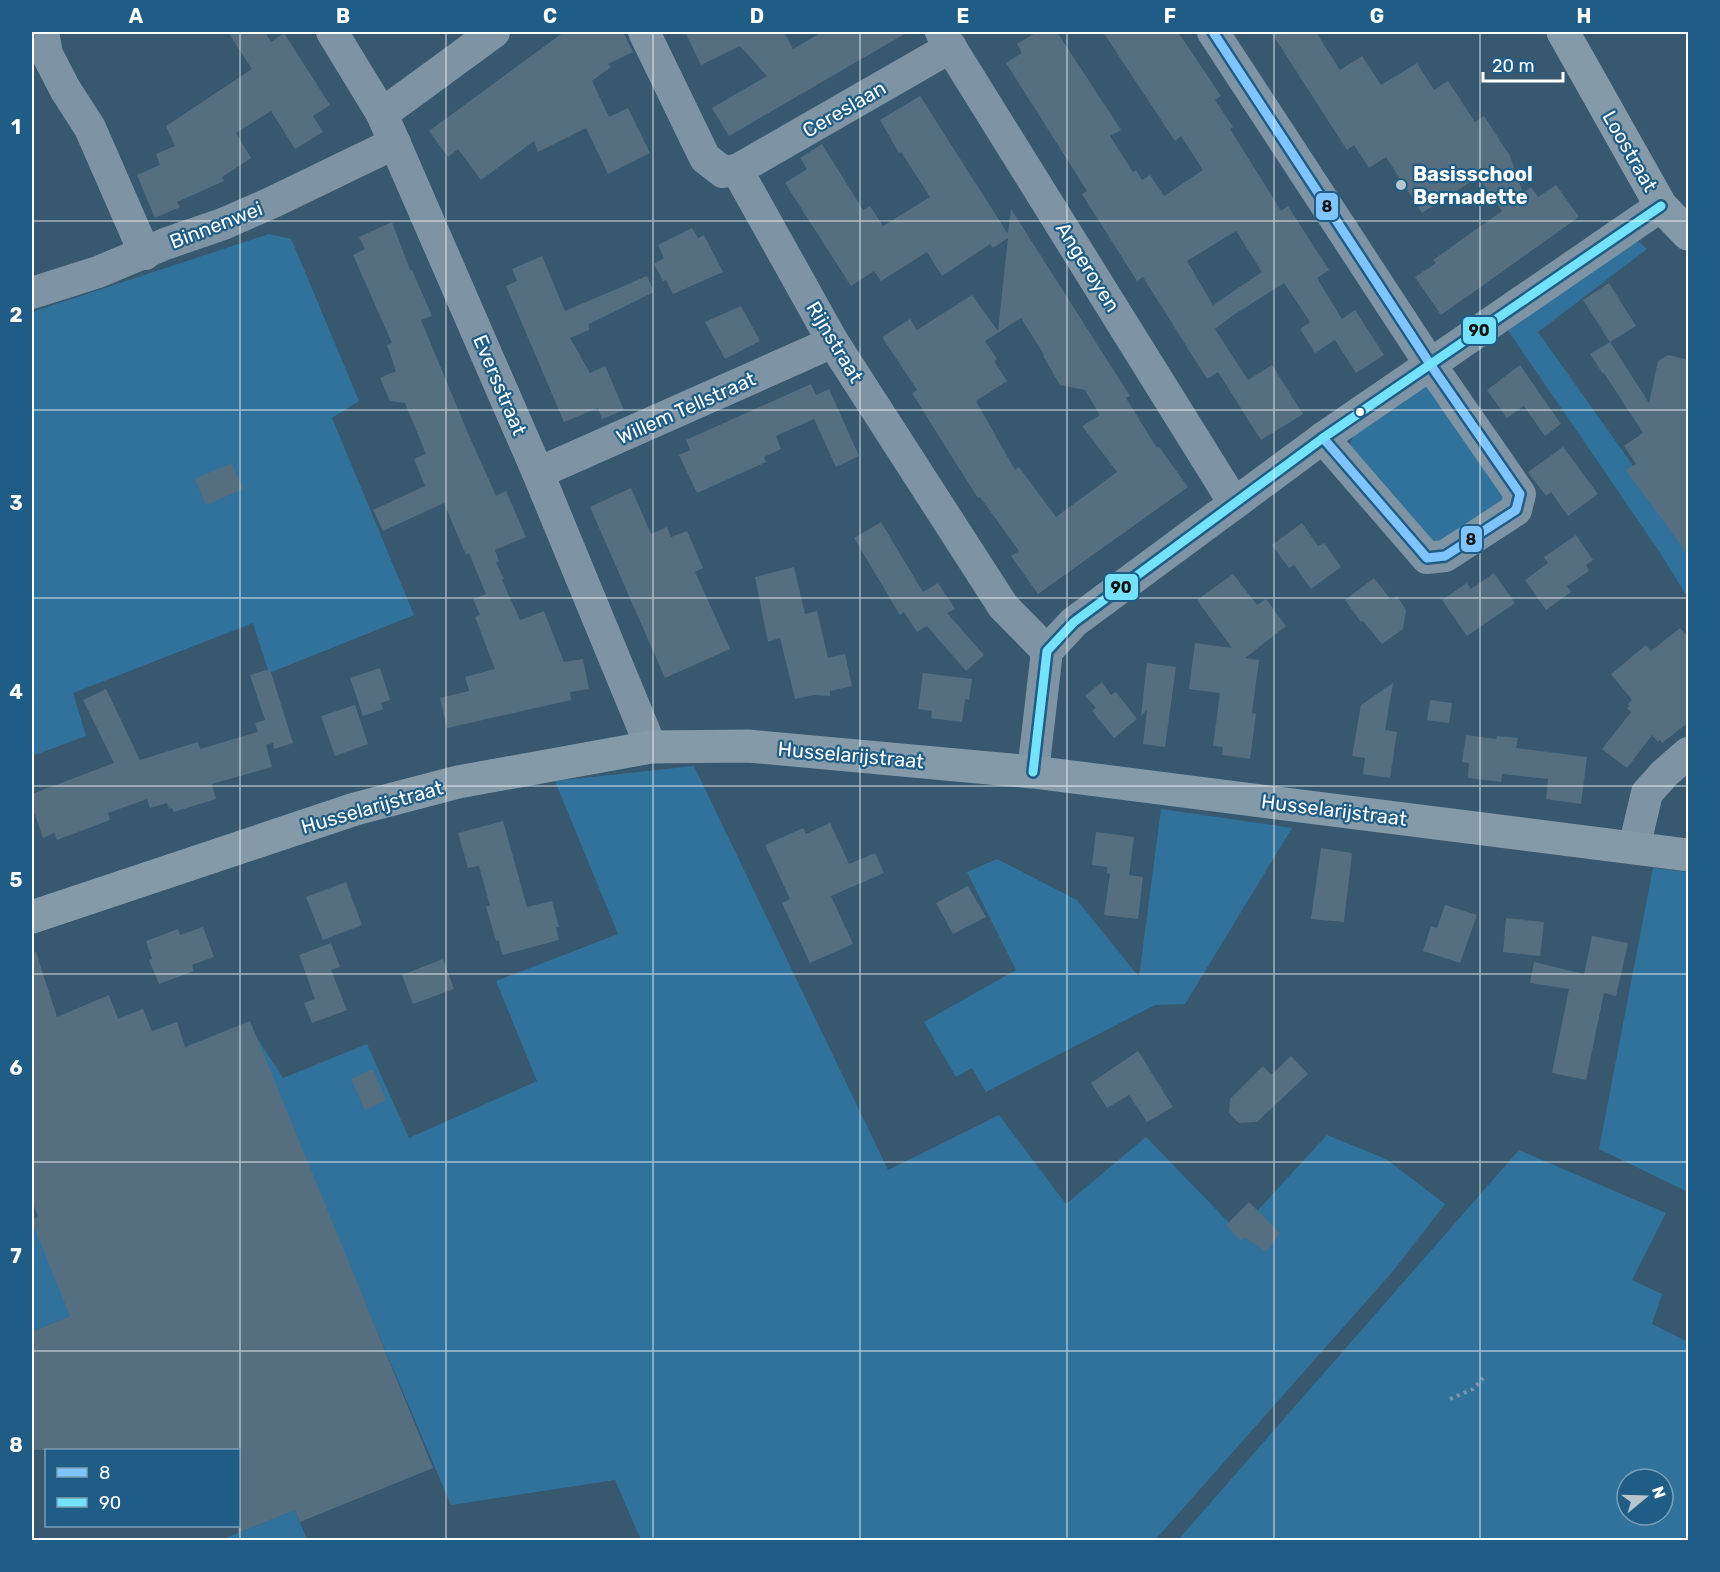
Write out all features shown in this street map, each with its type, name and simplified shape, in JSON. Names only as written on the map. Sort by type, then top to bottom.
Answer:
[{"type":"street","name":"Eversstraat","points":[[332,32],[382,114],[395,143],[538,473],[651,747]]},
{"type":"street","points":[[382,114],[494,32]]},
{"type":"street","points":[[644,32],[705,158],[723,172],[737,170]]},
{"type":"street","points":[[1213,32],[1430,364],[1520,494],[1516,510],[1445,556],[1427,558],[1323,438]]},
{"type":"street","name":"Loostraat","points":[[1563,32],[1661,206],[1689,234]]},
{"type":"street","name":"Cereslaan","points":[[737,170],[946,39]]},
{"type":"street","name":"Angeroyen","points":[[946,39],[1234,503]]},
{"type":"street","points":[[40,51],[90,128],[145,254]]},
{"type":"street","name":"Binnenwei","points":[[32,293],[98,272],[165,244],[222,224],[395,143]]},
{"type":"street","name":"Rijnstraat","points":[[737,170],[833,342],[1004,606],[1047,651]]},
{"type":"street","points":[[1033,772],[1047,651],[1074,622],[1323,438],[1661,206]]},
{"type":"street","name":"Willem Tellstraat","points":[[538,473],[833,342]]},
{"type":"street","name":"Husselarijstraat","points":[[32,917],[355,809],[458,782],[651,747],[748,746],[1033,772],[1689,855]]},
{"type":"street","points":[[1634,848],[1647,793],[1665,772],[1689,753]]},
{"type":"path","points":[[1450,1399],[1473,1389],[1484,1378]]},
{"type":"shaded area","points":[[269,234],[291,239],[359,401],[332,418],[414,615],[269,673],[253,623],[73,693],[86,736],[32,756],[32,312]]},
{"type":"shaded area","points":[[1636,239],[1647,249],[1538,332],[1688,543],[1688,598],[1659,551],[1507,329]]},
{"type":"shaded area","points":[[1430,379],[1509,500],[1427,558],[1347,449],[1356,431]]},
{"type":"shaded area","points":[[694,766],[888,1170],[999,1115],[1066,1204],[1146,1137],[1238,1232],[1327,1135],[1386,1159],[1445,1204],[1394,1270],[1155,1540],[641,1540],[615,1480],[451,1505],[244,1018],[283,1078],[367,1044],[409,1138],[537,1081],[496,981],[618,934],[555,781]]},
{"type":"shaded area","points":[[1161,809],[1292,828],[1185,1004],[1155,1005],[986,1092],[972,1068],[956,1077],[924,1022],[1016,970],[967,872],[997,859],[1077,900],[1139,977]]},
{"type":"shaded area","points":[[1653,868],[1688,872],[1688,1192],[1599,1149]]},
{"type":"shaded area","points":[[1519,1150],[1666,1213],[1632,1280],[1662,1294],[1652,1324],[1688,1342],[1688,1540],[1178,1540]]},
{"type":"shaded area","points":[[35,1218],[70,1316],[32,1332],[32,1220]]},
{"type":"shaded area","points":[[295,1510],[307,1540],[221,1540]]},
{"type":"building","points":[[228,32],[265,32],[271,42],[284,33],[330,105],[313,116],[323,132],[295,149],[271,111],[236,133],[251,158],[222,177],[224,181],[177,202],[180,207],[155,218],[137,175],[160,165],[156,154],[175,146],[166,126],[252,69]]},
{"type":"building","points":[[564,32],[623,32],[633,52],[608,64],[611,67],[592,81],[609,117],[628,108],[650,153],[608,174],[586,128],[538,152],[534,141],[481,180],[458,149],[448,157],[429,131]]},
{"type":"building","points":[[685,32],[784,32],[793,49],[822,32],[908,32],[729,136],[712,108],[767,76],[740,46],[701,65]]},
{"type":"building","points":[[1037,32],[1057,32],[1121,130],[1110,136],[1133,172],[1136,170],[1142,180],[1150,175],[1164,196],[1203,170],[1181,136],[1175,141],[1103,32],[1178,32],[1221,96],[1215,100],[1233,127],[1230,129],[1281,211],[1288,206],[1329,270],[1317,278],[1342,319],[1355,310],[1384,355],[1356,373],[1335,340],[1315,353],[1300,329],[1310,322],[1284,283],[1232,316],[1215,329],[1248,380],[1272,365],[1303,414],[1261,440],[1218,372],[1207,379],[1143,277],[1137,281],[1082,194],[1087,191],[1006,63],[1022,53],[1017,44]],"holes":[[[1236,231],[1262,272],[1213,305],[1187,261]]]},
{"type":"building","points":[[1271,32],[1316,32],[1340,70],[1362,56],[1381,85],[1417,63],[1434,90],[1448,81],[1475,122],[1484,116],[1510,156],[1523,193],[1531,187],[1538,197],[1556,185],[1579,217],[1441,315],[1415,277],[1436,263],[1433,260],[1502,211],[1478,177],[1422,213],[1386,157],[1369,168],[1354,145],[1347,150]]},
{"type":"building","points":[[920,96],[1008,234],[1011,209],[1130,396],[1126,398],[1157,448],[1159,447],[1188,487],[1038,594],[1011,556],[1019,551],[980,497],[978,498],[912,393],[917,390],[882,337],[910,319],[917,330],[972,295],[998,331],[1008,238],[993,248],[990,244],[942,276],[927,252],[881,281],[874,271],[851,286],[785,183],[807,169],[800,158],[822,144],[863,210],[870,206],[883,226],[930,197],[901,152],[899,153],[880,120]],"holes":[[[1021,318],[1060,385],[1085,390],[1100,415],[1082,426],[1117,472],[1056,517],[1019,467],[1015,470],[976,401],[1007,381],[994,361],[997,359],[985,341]]]},
{"type":"building","points":[[392,222],[410,270],[412,270],[432,316],[421,320],[467,431],[496,496],[506,491],[526,537],[495,550],[499,561],[496,563],[504,579],[502,580],[520,620],[544,611],[564,662],[583,659],[589,689],[570,692],[571,700],[447,728],[440,698],[469,691],[465,677],[495,669],[475,617],[480,615],[473,599],[486,594],[469,553],[466,555],[444,503],[383,531],[373,510],[425,486],[414,459],[426,454],[405,403],[390,401],[380,378],[396,371],[387,345],[392,343],[353,255],[365,249],[359,237]]},
{"type":"building","points":[[692,228],[698,238],[704,235],[723,272],[673,294],[654,264],[664,258],[658,245]]},
{"type":"building","points":[[542,256],[565,311],[647,276],[654,292],[589,324],[589,330],[570,338],[590,373],[605,366],[624,410],[602,419],[598,408],[564,422],[506,286],[517,281],[512,269]]},
{"type":"building","points":[[1609,283],[1636,326],[1610,342],[1583,300]]},
{"type":"building","points":[[741,306],[760,341],[725,359],[705,322]]},
{"type":"building","points":[[1610,342],[1649,403],[1658,361],[1668,355],[1689,360],[1689,556],[1626,470],[1636,464],[1624,446],[1643,433],[1590,354]]},
{"type":"building","points":[[1520,365],[1561,424],[1545,436],[1524,406],[1507,418],[1487,390]]},
{"type":"building","points":[[811,384],[816,395],[829,389],[859,456],[836,467],[814,419],[776,436],[781,449],[764,457],[766,462],[697,493],[679,455],[690,450],[686,440]]},
{"type":"building","points":[[1563,447],[1598,494],[1568,516],[1551,492],[1546,496],[1528,472]]},
{"type":"building","points":[[232,463],[243,489],[206,505],[195,479]]},
{"type":"building","points":[[631,488],[651,534],[667,527],[671,537],[687,531],[703,568],[695,572],[730,649],[665,678],[590,507]]},
{"type":"building","points":[[881,522],[923,592],[938,583],[955,609],[947,613],[984,655],[966,671],[927,626],[917,632],[904,612],[900,615],[854,538]]},
{"type":"building","points":[[1302,523],[1318,546],[1324,543],[1341,567],[1311,589],[1294,565],[1289,568],[1272,545]]},
{"type":"building","points":[[1576,535],[1593,560],[1586,565],[1589,571],[1567,586],[1571,592],[1546,610],[1525,580],[1548,563],[1544,557]]},
{"type":"building","points":[[794,567],[805,614],[817,611],[828,658],[845,654],[852,686],[830,691],[830,696],[815,695],[795,699],[780,638],[768,642],[755,577]]},
{"type":"building","points":[[1494,573],[1515,603],[1467,636],[1442,600],[1467,583],[1471,589]]},
{"type":"building","points":[[1233,574],[1257,605],[1266,599],[1286,626],[1245,658],[1259,660],[1252,713],[1256,714],[1250,759],[1222,755],[1223,747],[1213,746],[1220,693],[1189,689],[1195,643],[1232,648],[1197,600]]},
{"type":"building","points":[[1374,578],[1391,600],[1397,596],[1406,610],[1403,629],[1382,644],[1363,621],[1361,622],[1345,600]]},
{"type":"building","points":[[1680,628],[1689,638],[1689,722],[1662,743],[1652,735],[1627,768],[1602,749],[1631,712],[1627,708],[1632,700],[1611,674],[1646,645],[1651,651]]},
{"type":"building","points":[[1147,663],[1176,667],[1165,747],[1143,744],[1147,710],[1141,716]]},
{"type":"building","points":[[380,668],[390,700],[381,703],[383,709],[363,716],[350,678]]},
{"type":"building","points":[[270,669],[293,743],[274,749],[273,743],[266,745],[272,767],[212,784],[216,799],[174,812],[172,808],[169,809],[167,803],[150,808],[147,799],[108,813],[110,820],[57,840],[54,833],[43,838],[32,806],[32,794],[114,763],[83,700],[106,689],[140,760],[198,742],[200,749],[258,732],[255,723],[265,720],[250,675]]},
{"type":"building","points":[[923,673],[972,679],[969,700],[965,699],[962,722],[931,718],[932,711],[918,709]]},
{"type":"building","points":[[1102,682],[1111,695],[1116,692],[1137,719],[1114,738],[1092,711],[1096,708],[1085,696]]},
{"type":"building","points":[[1393,683],[1385,730],[1397,732],[1390,778],[1363,774],[1365,758],[1352,756],[1361,705]]},
{"type":"building","points":[[1430,700],[1452,703],[1449,723],[1427,720]]},
{"type":"building","points":[[355,705],[368,744],[335,756],[321,716]]},
{"type":"building","points":[[1466,735],[1496,739],[1497,736],[1518,738],[1516,748],[1587,757],[1581,804],[1546,799],[1548,779],[1502,774],[1501,782],[1468,778],[1469,763],[1462,762]]},
{"type":"building","points":[[503,821],[527,907],[552,901],[559,927],[556,927],[559,940],[502,955],[499,940],[496,941],[486,906],[490,906],[479,866],[468,868],[458,833]]},
{"type":"building","points":[[830,823],[849,864],[875,853],[884,873],[831,896],[853,944],[810,963],[782,903],[790,899],[765,845],[803,828],[806,834]]},
{"type":"building","points":[[1096,832],[1134,837],[1129,875],[1143,877],[1138,919],[1104,915],[1110,874],[1107,873],[1107,867],[1092,865]]},
{"type":"building","points":[[1321,848],[1352,853],[1344,922],[1311,919]]},
{"type":"building","points":[[346,882],[362,925],[323,940],[306,897]]},
{"type":"building","points":[[968,886],[986,917],[953,934],[936,903]]},
{"type":"building","points":[[1445,905],[1477,915],[1460,963],[1423,951],[1431,926],[1437,928]]},
{"type":"building","points":[[1506,918],[1544,922],[1540,956],[1503,952]]},
{"type":"building","points":[[203,927],[214,957],[192,965],[194,971],[159,984],[149,960],[152,959],[146,941],[178,929],[180,935]]},
{"type":"building","points":[[1592,936],[1628,943],[1616,996],[1604,993],[1586,1080],[1552,1073],[1569,989],[1530,983],[1534,962],[1584,974]]},
{"type":"building","points":[[331,943],[340,967],[331,970],[347,1010],[312,1023],[304,1003],[315,999],[299,955]]},
{"type":"building","points":[[36,952],[57,1017],[109,995],[118,1019],[143,1009],[152,1031],[177,1022],[185,1047],[250,1021],[433,1468],[300,1522],[295,1510],[238,1533],[238,1527],[240,1527],[240,1449],[32,1450],[32,1332],[70,1316],[32,1221],[38,1217],[32,1200],[32,953]]},
{"type":"building","points":[[443,959],[454,989],[413,1004],[402,975]]},
{"type":"building","points":[[1138,1051],[1173,1107],[1147,1122],[1129,1095],[1107,1108],[1091,1083]]},
{"type":"building","points":[[1291,1056],[1308,1074],[1257,1122],[1239,1123],[1229,1113],[1230,1099],[1263,1066],[1271,1075]]},
{"type":"building","points":[[373,1069],[386,1100],[365,1110],[351,1079]]},
{"type":"building","points":[[1249,1202],[1280,1233],[1266,1252],[1245,1237],[1241,1241],[1226,1225]]},
{"type":"transit line","name":"8","points":[[1213,32],[1430,364],[1520,494],[1516,510],[1445,556],[1427,558],[1323,438]]},
{"type":"transit line","name":"90","points":[[1033,772],[1047,651],[1074,622],[1323,438],[1661,206]]},
{"type":"place","name":"Basisschool Bernadette","points":[[1401,185]]}]
